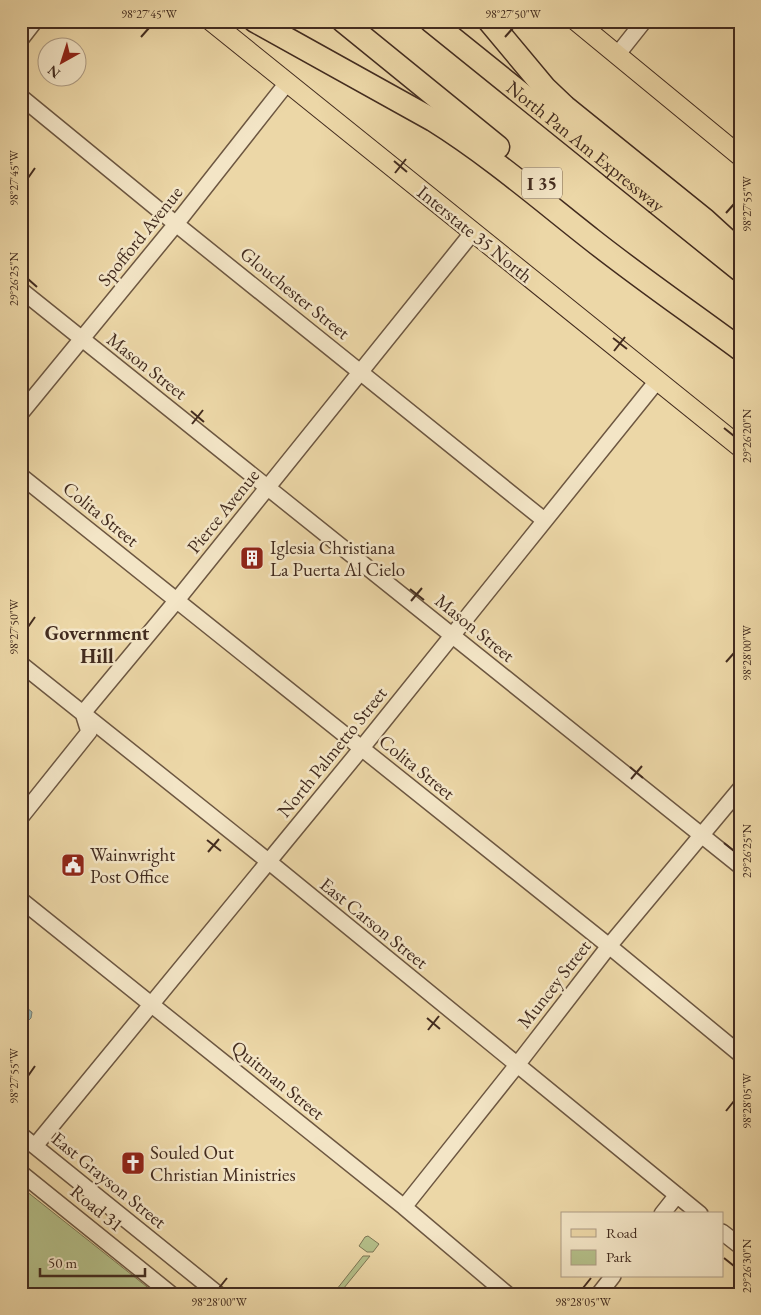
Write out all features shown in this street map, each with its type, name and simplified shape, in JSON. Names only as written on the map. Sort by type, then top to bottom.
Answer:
[{"type":"highway","points":[[255,21],[434,120],[481,152],[593,240],[740,349]]},
{"type":"highway","name":"I 35","points":[[343,21],[740,344]]},
{"type":"highway","name":"North Pan Am Expressway","points":[[431,21],[740,270]]},
{"type":"highway","points":[[489,21],[518,59],[545,88],[705,220],[740,252]]},
{"type":"main road","name":"Interstate 35 North","points":[[211,21],[740,446]]},
{"type":"main road","points":[[576,21],[740,156]]},
{"type":"street","points":[[21,39],[36,21]]},
{"type":"street","points":[[617,55],[644,21]]},
{"type":"street","name":"Spofford Avenue","points":[[21,413],[176,224],[287,83]]},
{"type":"street","name":"Glouchester Street","points":[[21,97],[544,520]]},
{"type":"street","name":"Pierce Avenue","points":[[83,714],[473,232]]},
{"type":"street","name":"Mason Street","points":[[21,290],[81,340],[268,487],[740,866]]},
{"type":"street","name":"North Palmetto Street","points":[[35,1146],[361,748],[657,381]]},
{"type":"street","name":"Colita Street","points":[[21,476],[609,946],[740,1054]]},
{"type":"street","name":"East Carson Street","points":[[21,664],[268,861],[698,1212]]},
{"type":"street","points":[[21,817],[89,732],[83,714]]},
{"type":"street","name":"Muncey Street","points":[[404,1207],[609,946],[740,789]]},
{"type":"street","name":"Quitman Street","points":[[21,900],[404,1207],[507,1294]]},
{"type":"street","name":"East Grayson Street","points":[[21,1135],[218,1294]]},
{"type":"street","name":"Road 31","points":[[21,1173],[171,1294]]},
{"type":"street","points":[[664,1212],[677,1195]]},
{"type":"street","points":[[724,1234],[740,1246]]},
{"type":"street","points":[[599,1294],[611,1278]]},
{"type":"green space","points":[[21,1187],[156,1294],[21,1294]]},
{"type":"green space","points":[[368,1236],[379,1244],[373,1252],[367,1252],[359,1246],[365,1237]]},
{"type":"green space","points":[[363,1256],[370,1256],[339,1294],[333,1294]]},
{"type":"water","points":[[21,1003],[32,1012],[31,1018],[27,1022],[21,1021]]},
{"type":"place","name":"Iglesia Christiana La Puerta Al Cielo","points":[[252,558]]},
{"type":"place","name":"Wainwright Post Office","points":[[73,865]]},
{"type":"place","name":"Souled Out Christian Ministries","points":[[133,1163]]},
{"type":"district","name":"Government Hill","points":[[97,644]]}]
